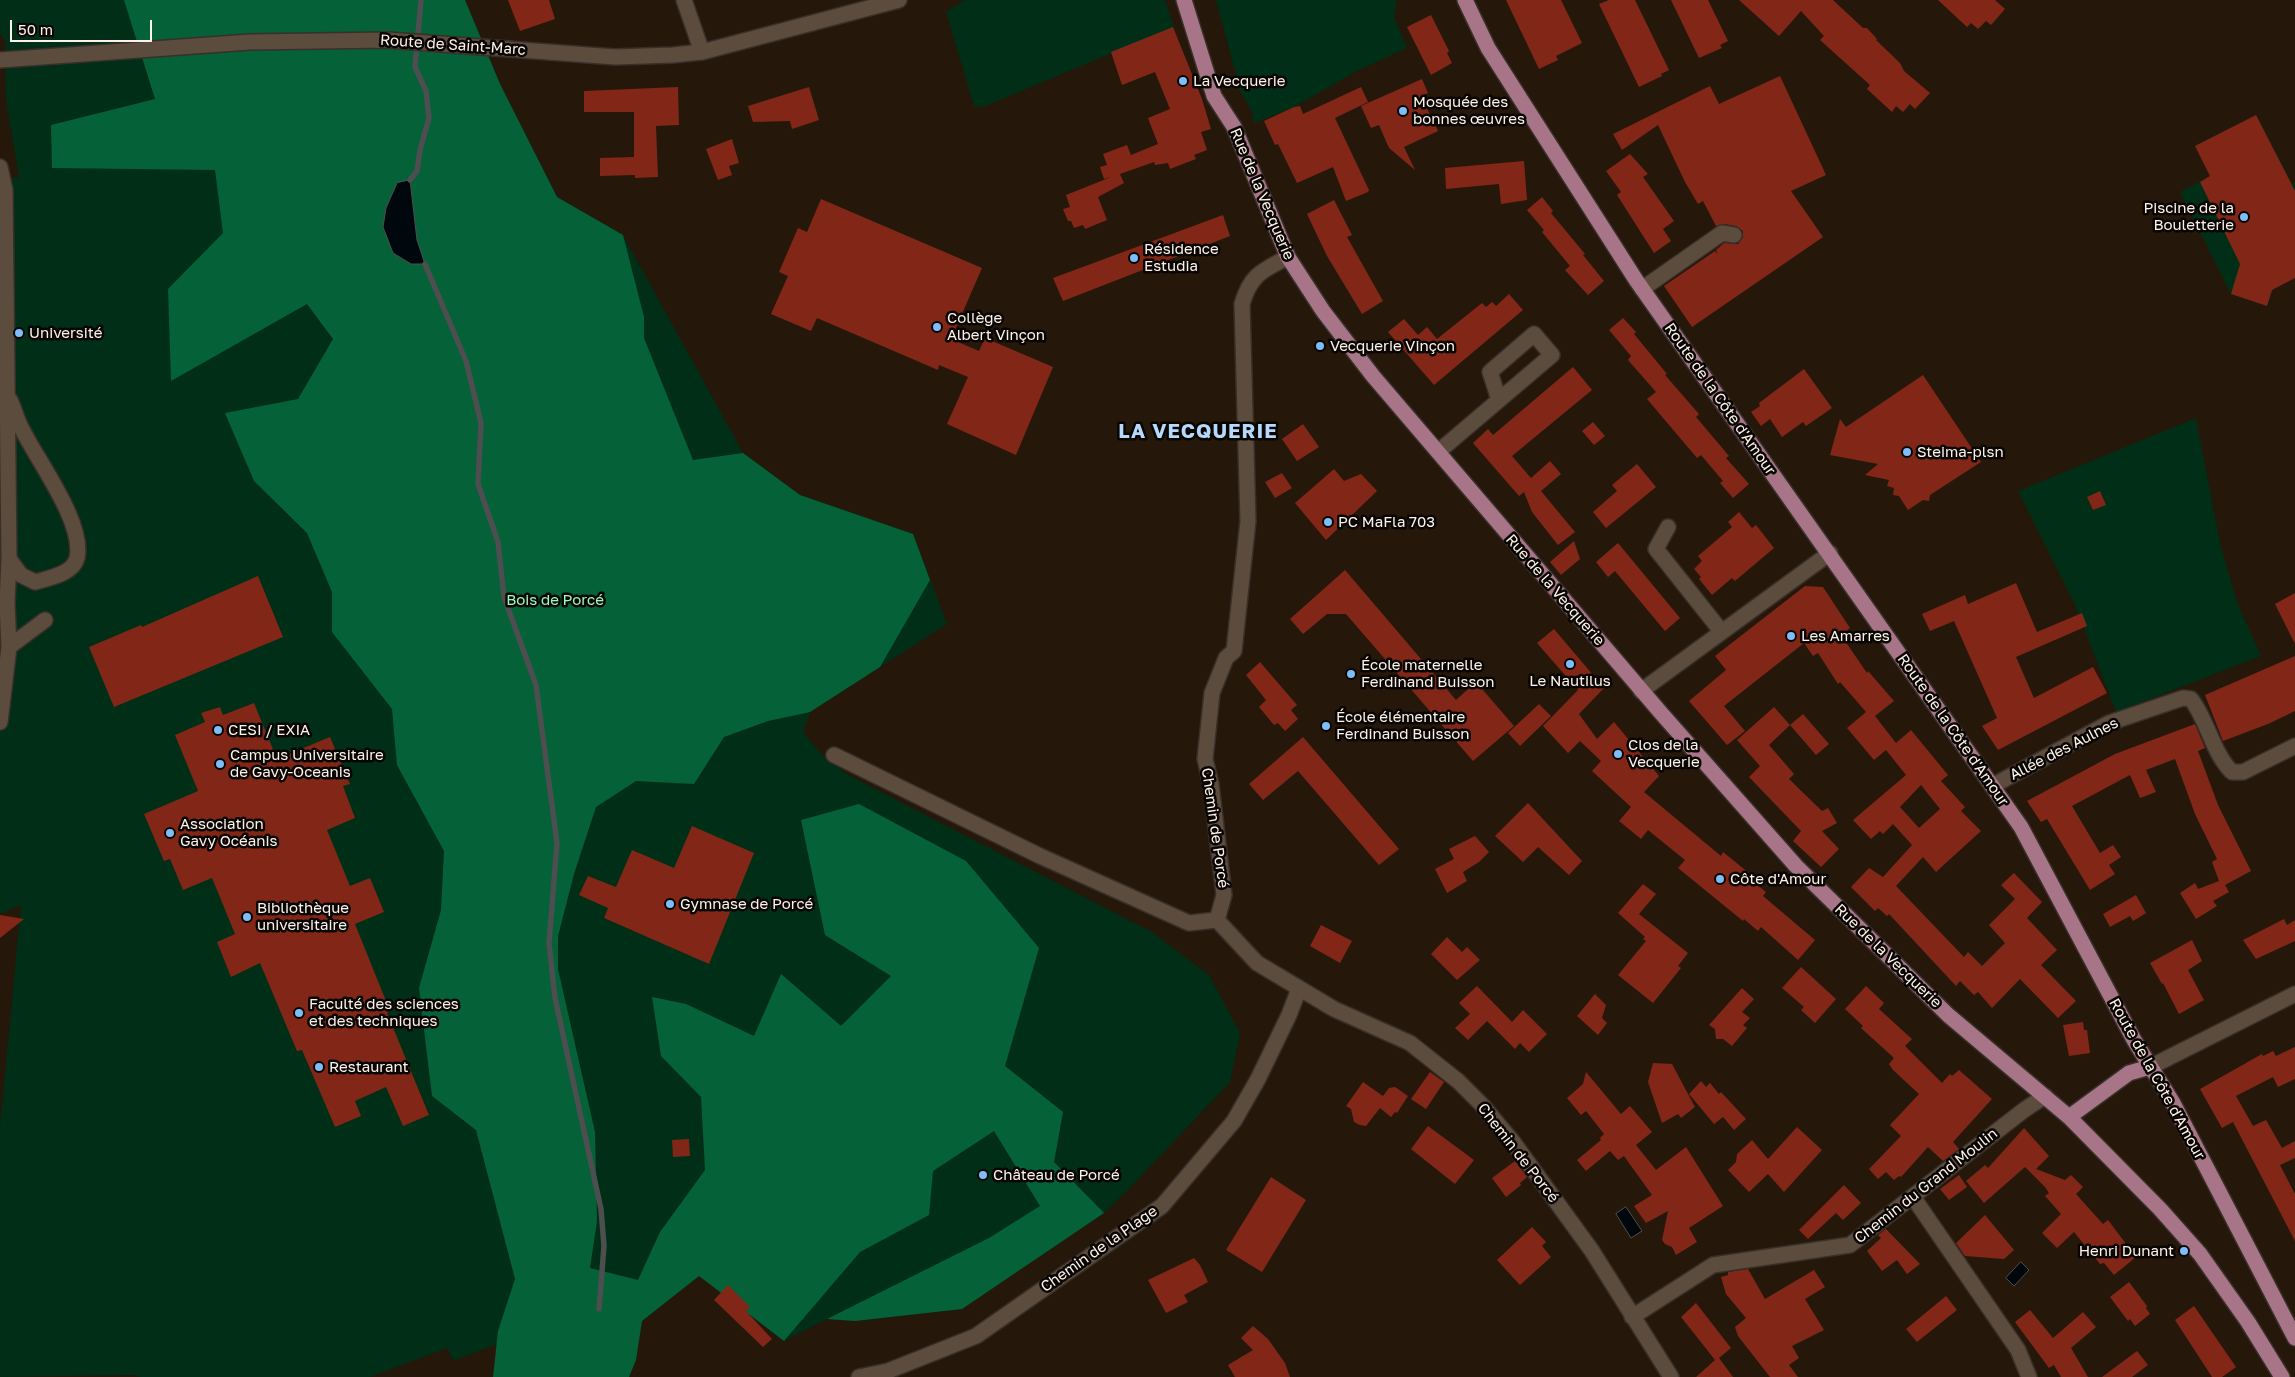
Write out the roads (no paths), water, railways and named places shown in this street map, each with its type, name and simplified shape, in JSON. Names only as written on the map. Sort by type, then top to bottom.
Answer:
[{"type":"main road","name":"Rue de la Vecquerie","points":[[1184,0],[1214,96],[1234,127],[1288,257],[1323,311],[1348,345],[1641,691],[1796,866],[1948,1015],[2045,1096]]},
{"type":"main road","name":"Route de la Côte d'Amour","points":[[1465,0],[1488,48],[1642,289],[1830,553],[2021,828],[2134,1040],[2173,1103],[2295,1338]]},
{"type":"main road","points":[[2069,1117],[2129,1073],[2150,1067]]},
{"type":"main road","points":[[2045,1096],[2069,1117],[2160,1209],[2200,1254],[2248,1322],[2282,1377]]},
{"type":"street","points":[[684,0],[702,52]]},
{"type":"street","name":"Route de Saint-Marc","points":[[0,60],[250,42],[394,40],[615,56],[673,56],[702,52],[899,0]]},
{"type":"street","points":[[0,166],[3,190],[9,559],[6,603],[9,647],[0,722]]},
{"type":"street","points":[[1642,289],[1722,233],[1734,235]]},
{"type":"street","name":"Chemin de Porcé","points":[[1288,257],[1257,275],[1248,286],[1242,304],[1248,520],[1234,651],[1226,658],[1212,693],[1205,759],[1211,784],[1224,895],[1218,920],[1257,963],[1334,1009],[1410,1043],[1458,1081],[1483,1106],[1513,1142],[1592,1251],[1632,1317],[1672,1377]]},
{"type":"street","points":[[6,389],[20,426],[68,514],[76,536],[77,551],[77,559],[69,570],[58,576],[35,582],[21,575],[9,559]]},
{"type":"street","points":[[1438,452],[1499,400]]},
{"type":"street","points":[[1668,527],[1656,549],[1722,631]]},
{"type":"street","points":[[1641,691],[1830,553]]},
{"type":"street","points":[[9,647],[45,620]]},
{"type":"street","name":"Allée des Aulnes","points":[[1992,786],[2108,723],[2183,698],[2191,699],[2198,708],[2223,763],[2232,772],[2243,772],[2295,746]]},
{"type":"street","points":[[834,755],[1040,856],[1189,922],[1218,920]]},
{"type":"street","name":"Chemin de la Plage","points":[[859,1377],[888,1371],[976,1336],[1162,1206],[1234,1121],[1258,1079],[1289,1015],[1299,989]]},
{"type":"street","points":[[2150,1067],[2295,994]]},
{"type":"street","name":"Chemin du Grand Moulin","points":[[1632,1317],[1713,1265],[1850,1245],[2024,1110],[2045,1096]]},
{"type":"street","points":[[1913,1197],[2018,1350],[2029,1377]]},
{"type":"waterway","points":[[410,180],[417,171],[420,150],[429,118],[426,91],[415,67],[421,0]]},
{"type":"waterway","points":[[425,264],[466,361],[481,423],[478,484],[498,542],[504,597],[536,685],[557,843],[549,943],[555,998],[601,1209],[604,1246],[599,1309]]},
{"type":"place","name":"La Vecquerie","points":[[1183,81]]},
{"type":"place","name":"Mosquée des bonnes œuvres","points":[[1403,111]]},
{"type":"place","name":"Piscine de la Bouletterie","points":[[2244,217]]},
{"type":"place","name":"Résidence Estudia","points":[[1134,258]]},
{"type":"place","name":"Collège Albert Vinçon","points":[[937,327]]},
{"type":"place","name":"Université","points":[[19,333]]},
{"type":"place","name":"Vecquerie Vinçon","points":[[1320,346]]},
{"type":"place","name":"Steima-plsn","points":[[1907,452]]},
{"type":"place","name":"PC MaFla 703","points":[[1328,522]]},
{"type":"place","name":"Les Amarres","points":[[1791,636]]},
{"type":"place","name":"Le Nautilus","points":[[1570,664]]},
{"type":"place","name":"École maternelle Ferdinand Buisson","points":[[1351,674]]},
{"type":"place","name":"École élémentaire Ferdinand Buisson","points":[[1326,726]]},
{"type":"place","name":"CESI / EXIA","points":[[218,730]]},
{"type":"place","name":"Clos de la Vecquerie","points":[[1618,754]]},
{"type":"place","name":"Campus Universitaire de Gavy-Oceanis","points":[[220,764]]},
{"type":"place","name":"Association Gavy Océanis","points":[[170,833]]},
{"type":"place","name":"Côte d'Amour","points":[[1720,879]]},
{"type":"place","name":"Gymnase de Porcé","points":[[670,904]]},
{"type":"place","name":"Bibliothèque universitaire","points":[[247,917]]},
{"type":"place","name":"Faculté des sciences et des techniques","points":[[299,1013]]},
{"type":"place","name":"Restaurant","points":[[319,1067]]},
{"type":"place","name":"Château de Porcé","points":[[983,1175]]},
{"type":"place","name":"Henri Dunant","points":[[2184,1251]]},
{"type":"district","name":"LA VECQUERIE","points":[[1198,432]]},
{"type":"park label","name":"Bois de Porcé","points":[[555,600]]}]
